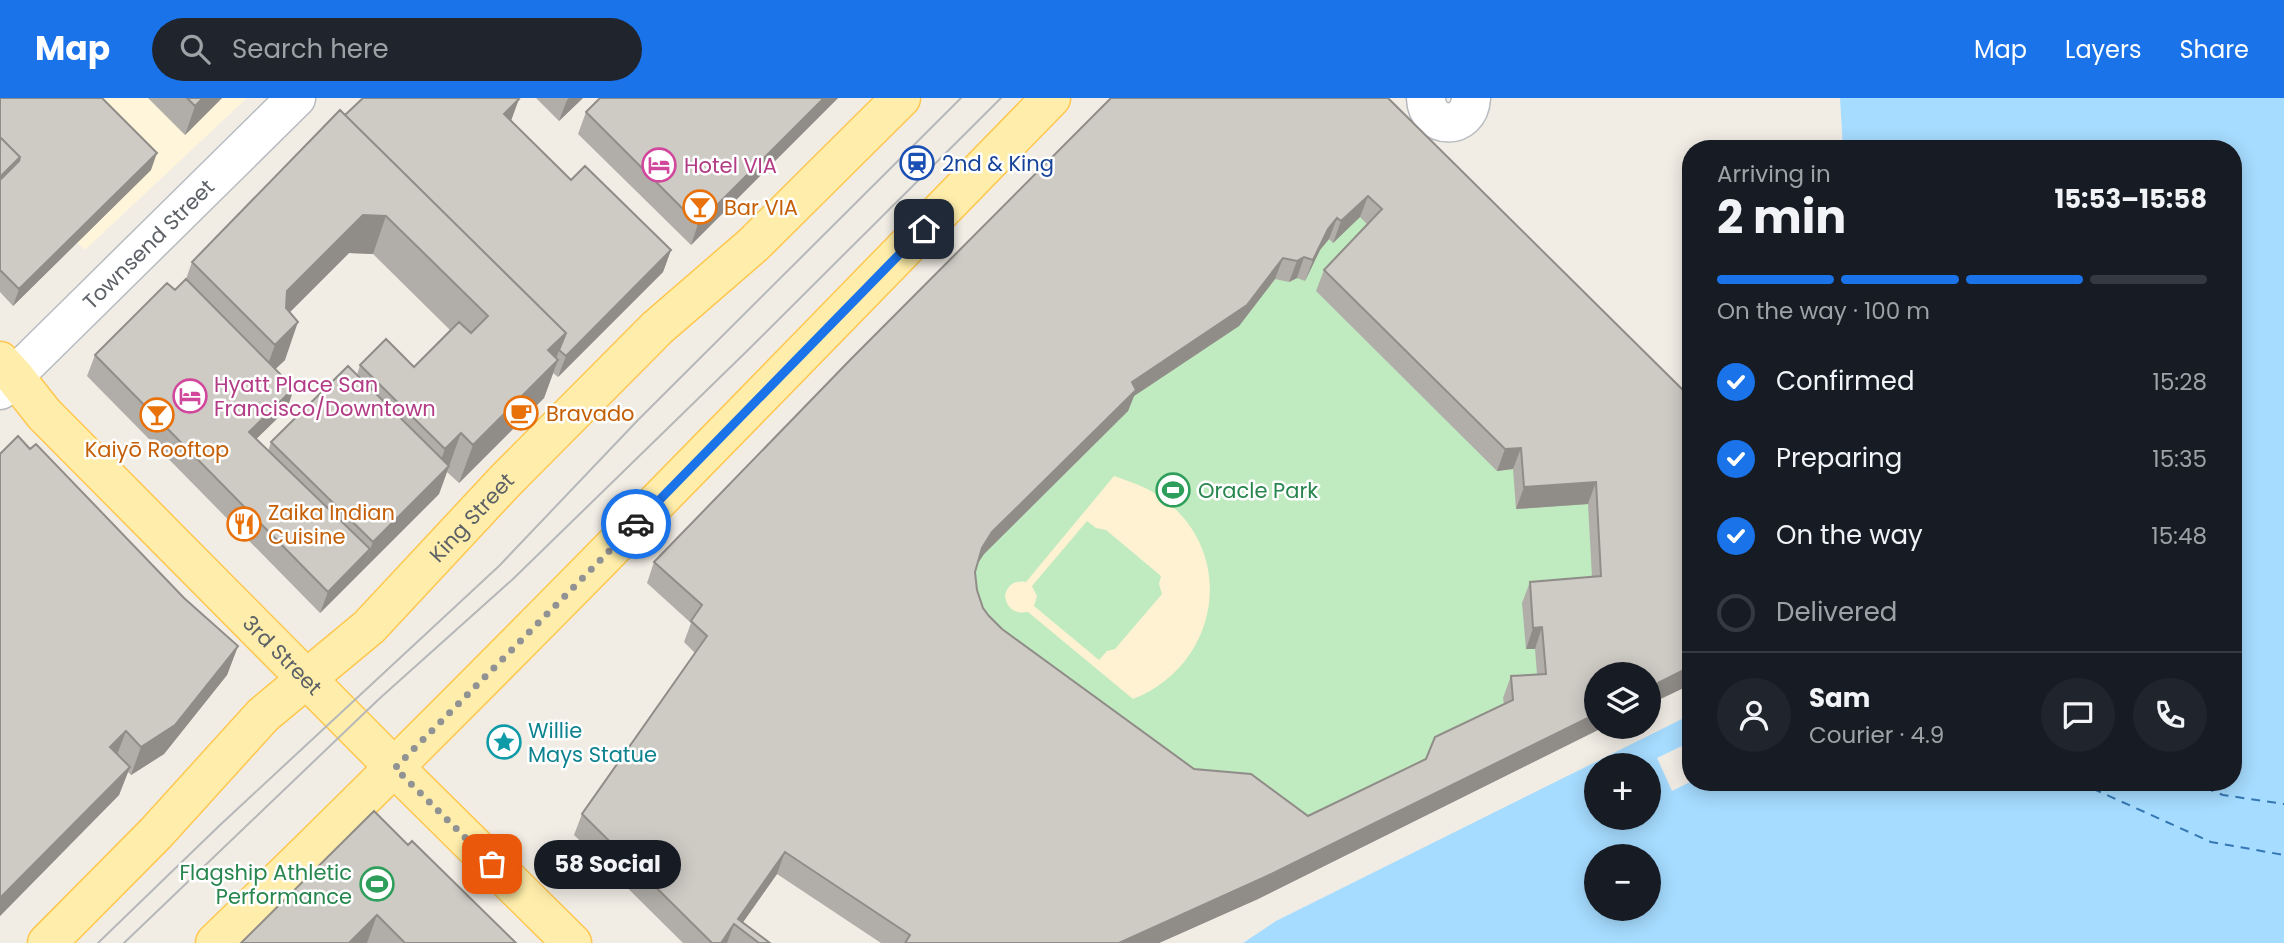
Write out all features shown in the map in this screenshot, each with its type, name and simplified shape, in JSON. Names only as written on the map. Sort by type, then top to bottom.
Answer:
[{"type":"main road","name":"King Street","points":[[47,943],[156,833],[263,715],[369,627],[506,480],[656,328],[753,245],[901,98]]},
{"type":"main road","points":[[215,943],[395,768],[779,379],[1051,98]]},
{"type":"main road","name":"3rd Street","points":[[5,375],[572,943]]},
{"type":"street","name":"Townsend Street","points":[[5,375],[296,98]]},
{"type":"street","points":[[1426,98],[1429,112],[1439,121],[1445,122],[1462,118],[1469,109],[1471,98]]},
{"type":"shaded area","points":[[0,98],[247,98],[85,250],[0,167]]},
{"type":"green space","name":"Oracle Park","points":[[1357,98],[1605,431],[1596,662],[1584,662],[1584,681],[1115,943],[776,691],[647,583],[680,549]]},
{"type":"sand","points":[[1114,476],[1158,495],[1171,505],[1192,529],[1205,556],[1210,584],[1208,612],[1198,640],[1183,664],[1161,684],[1133,699],[1028,612],[1019,612],[1010,607],[1005,596],[1008,589],[1015,583],[1026,582]],"holes":[[[1087,521],[1096,528],[1106,530],[1161,576],[1159,584],[1162,594],[1115,649],[1107,651],[1099,660],[1034,606],[1037,596],[1032,586]]]},
{"type":"water","points":[[1840,98],[2284,98],[2284,943],[1243,943],[1276,921],[1584,768],[1584,830],[1661,830],[1661,753],[1614,753],[1642,739],[1661,739],[1661,729],[1682,719],[1682,791],[2242,791],[2242,140],[1842,140]]},
{"type":"pier","points":[[1682,746],[1682,786],[1672,791],[1661,767],[1661,756]]},
{"type":"building","points":[[0,98],[102,98],[157,153],[19,289],[0,270],[0,180],[20,157],[0,137]]},
{"type":"building","points":[[187,98],[203,98],[195,106]]},
{"type":"building","points":[[363,98],[517,98],[519,99],[504,114],[571,180],[585,166],[671,250],[566,356],[559,350],[566,333],[345,115]]},
{"type":"building","points":[[600,98],[824,98],[698,224],[586,112]]},
{"type":"building","points":[[1111,98],[1388,98],[1682,389],[1682,671],[1661,682],[1661,662],[1584,662],[1584,720],[1265,877],[1119,943],[905,943],[910,935],[785,852],[738,919],[770,943],[759,943],[734,924],[721,943],[712,943],[582,814],[707,636],[691,621],[702,605],[654,562]],"holes":[[[1368,196],[1382,209],[1324,270],[1505,449],[1521,448],[1524,487],[1596,482],[1601,576],[1530,582],[1533,628],[1542,627],[1546,674],[1511,676],[1513,700],[1435,737],[1426,759],[1308,816],[1251,774],[1194,769],[1002,629],[983,608],[977,590],[975,572],[982,548],[992,532],[1136,390],[1132,382],[1247,305],[1283,258],[1297,261],[1304,257],[1313,260],[1328,229],[1337,218],[1341,221]]]},
{"type":"building","points":[[340,110],[566,333],[548,350],[558,360],[473,445],[461,433],[445,449],[360,365],[386,339],[414,367],[459,322],[471,333],[488,316],[386,216],[363,215],[287,291],[286,308],[298,322],[275,345],[192,262]]},
{"type":"building","points":[[0,137],[20,157],[0,177]]},
{"type":"building","points":[[186,279],[294,388],[249,432],[370,549],[328,592],[95,355],[167,283],[175,290]]},
{"type":"building","points":[[348,366],[449,466],[373,542],[271,442]]},
{"type":"building","points":[[18,436],[30,449],[36,444],[184,598],[238,646],[175,725],[141,747],[126,731],[110,747],[130,767],[0,898],[0,454]]},
{"type":"building","points":[[374,811],[408,845],[412,841],[516,943],[405,943],[377,915],[349,943],[241,943]]},
{"type":"ferry route","points":[[2098,791],[2211,842],[2284,855]]},
{"type":"ferry route","points":[[2213,791],[2223,795],[2284,804]]},
{"type":"tram line","points":[[98,943],[219,826],[499,566],[638,420],[961,98]]},
{"type":"tram line","points":[[124,943],[379,699],[513,579],[1001,98]]},
{"type":"way so far","points":[[492,864],[395,768],[636,524]]},
{"type":"place","name":"2nd & King","points":[[917,163]]},
{"type":"place","name":"Hotel VIA","points":[[659,165]]},
{"type":"place","name":"Bar VIA","points":[[700,207]]},
{"type":"place","name":"Hyatt Place San Francisco/Downtown","points":[[190,396]]},
{"type":"place","name":"Bravado","points":[[521,413]]},
{"type":"place","name":"Kaiyō Rooftop","points":[[157,415]]},
{"type":"place","name":"Oracle Park","points":[[1173,490]]},
{"type":"place","name":"Zaika Indian Cuisine","points":[[244,524]]},
{"type":"place","name":"Willie Mays Statue","points":[[504,742]]},
{"type":"place","name":"58 Social","points":[[492,864]]},
{"type":"place","name":"Flagship Athletic Performance","points":[[377,884]]},
{"type":"route","points":[[636,524],[924,229]]}]
